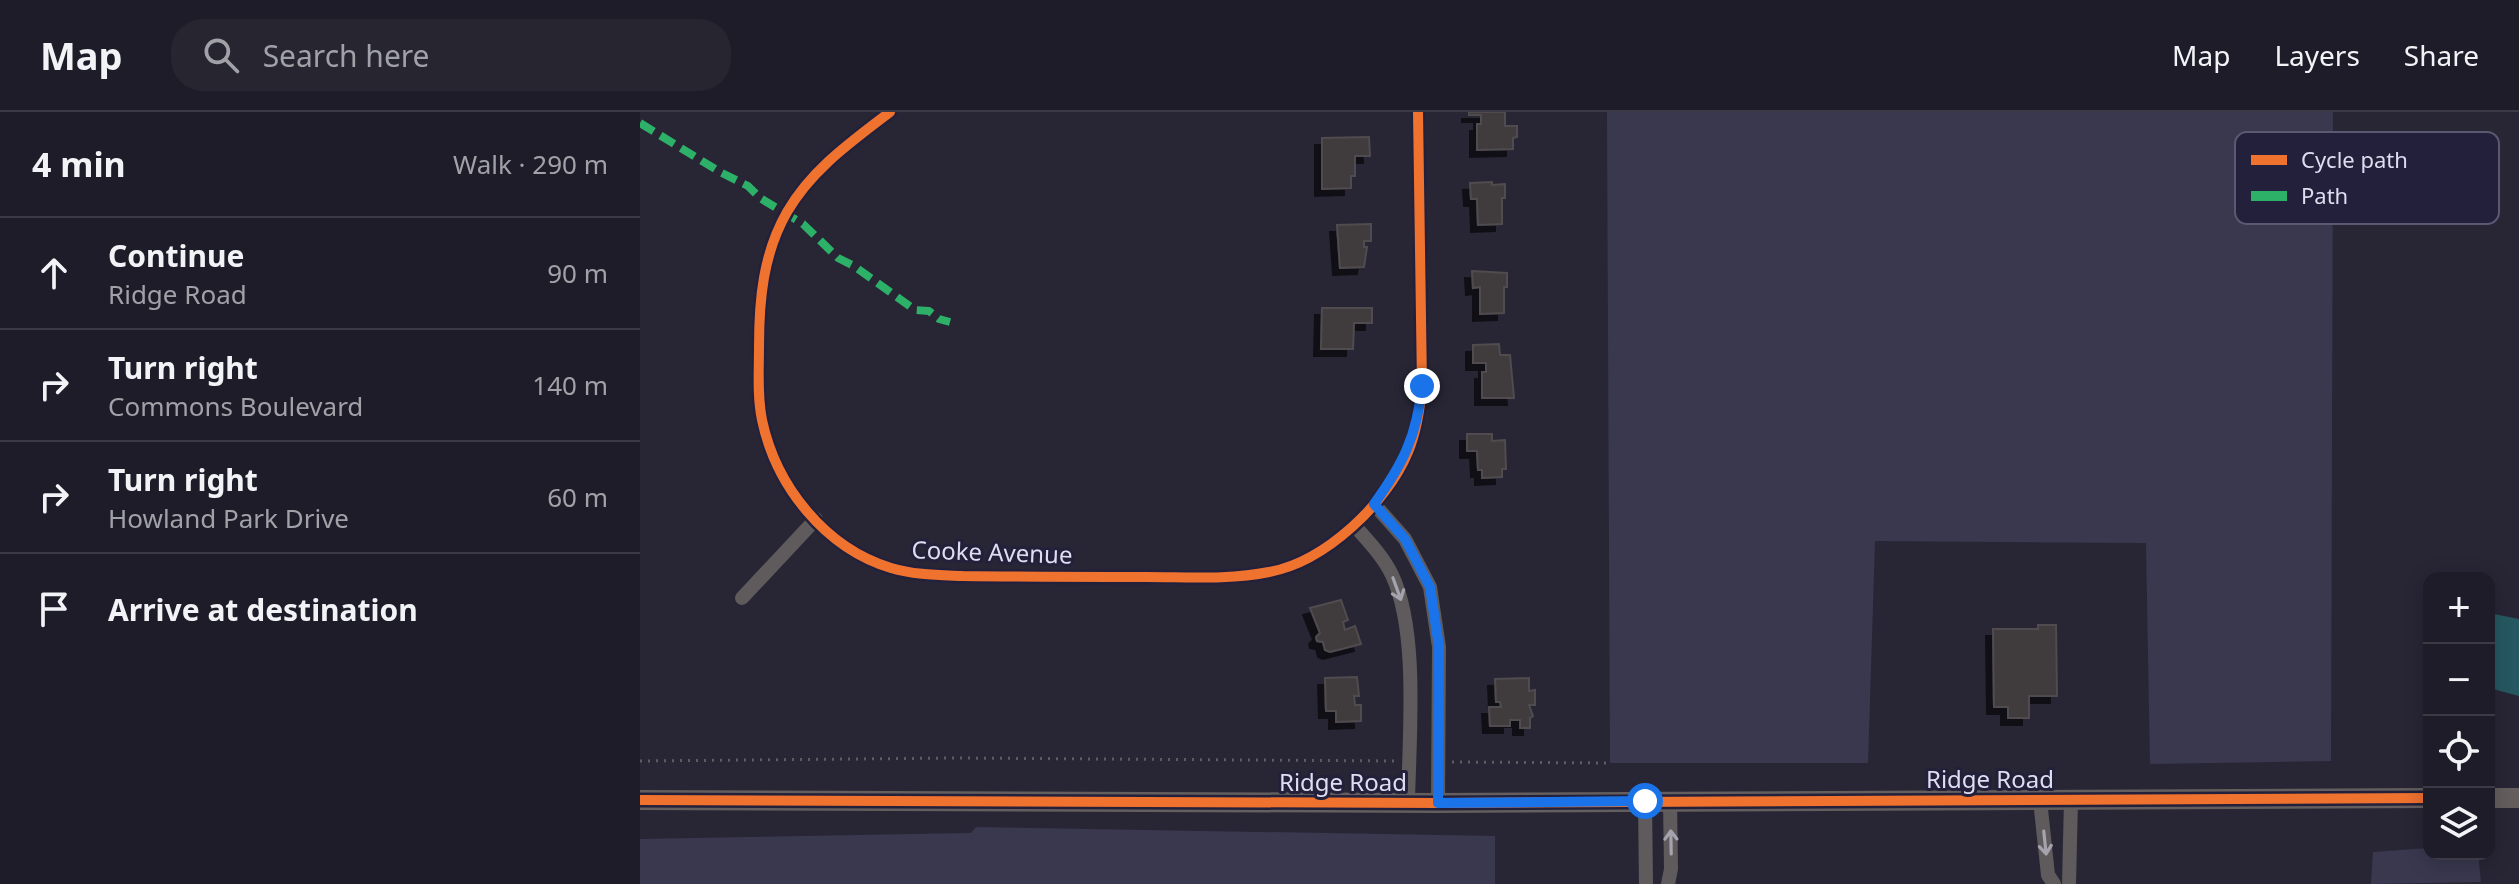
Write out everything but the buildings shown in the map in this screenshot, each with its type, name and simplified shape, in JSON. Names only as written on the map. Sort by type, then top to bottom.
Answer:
[{"type":"street","name":"Cooke Avenue","points":[[890,112],[836,153],[799,193],[776,234],[762,287],[759,381],[761,418],[780,473],[800,503],[834,538],[857,554],[892,568],[925,575],[1196,577],[1270,572],[1298,563],[1325,548],[1374,504],[1407,455],[1420,410],[1423,363],[1418,112]]},
{"type":"street","points":[[1374,504],[1405,539],[1430,587],[1439,647],[1438,803]]},
{"type":"street","points":[[742,598],[816,519]]},
{"type":"street","points":[[1354,525],[1391,574],[1404,611],[1409,655],[1408,803]]},
{"type":"street","name":"Ridge Road","points":[[640,800],[1438,803],[2423,798]]},
{"type":"street","points":[[2495,798],[2519,798]]},
{"type":"street","points":[[1668,884],[1671,869],[1670,800]]},
{"type":"street","points":[[2040,800],[2048,875],[2054,884]]},
{"type":"street","points":[[2069,884],[2071,800]]},
{"type":"street","points":[[1645,801],[1646,884]]},
{"type":"path","points":[[640,761],[957,758],[1409,761]]},
{"type":"path","points":[[1438,762],[1610,763]]},
{"type":"shaded area","points":[[1607,112],[2333,112],[2333,132],[2235,132],[2235,224],[2333,224],[2331,761],[2150,764],[2146,543],[1875,541],[1868,763],[1610,763]]},
{"type":"shaded area","points":[[2495,614],[2519,619],[2519,696],[2495,690]]},
{"type":"shaded area","points":[[976,827],[1495,836],[1495,884],[640,884],[640,839],[971,833]]},
{"type":"shaded area","points":[[2423,848],[2423,860],[2479,860],[2481,882],[2371,884],[2373,852]]},
{"type":"marked path","points":[[640,123],[748,186],[760,198],[803,224],[838,258],[915,310],[929,311],[939,319],[950,322]]},
{"type":"cycle path","points":[[890,112],[833,157],[808,182],[787,212],[772,244],[760,312],[759,402],[769,444],[792,491],[825,530],[845,546],[867,559],[900,570],[963,576],[1193,578],[1269,572],[1311,556],[1332,543],[1370,510],[1408,452],[1418,420],[1422,386],[1418,112]]},
{"type":"cycle path","points":[[640,800],[1438,803],[2423,798]]},
{"type":"route","points":[[1422,386],[1420,410],[1407,455],[1374,504],[1405,539],[1430,587],[1439,647],[1438,803],[1645,801]]}]
